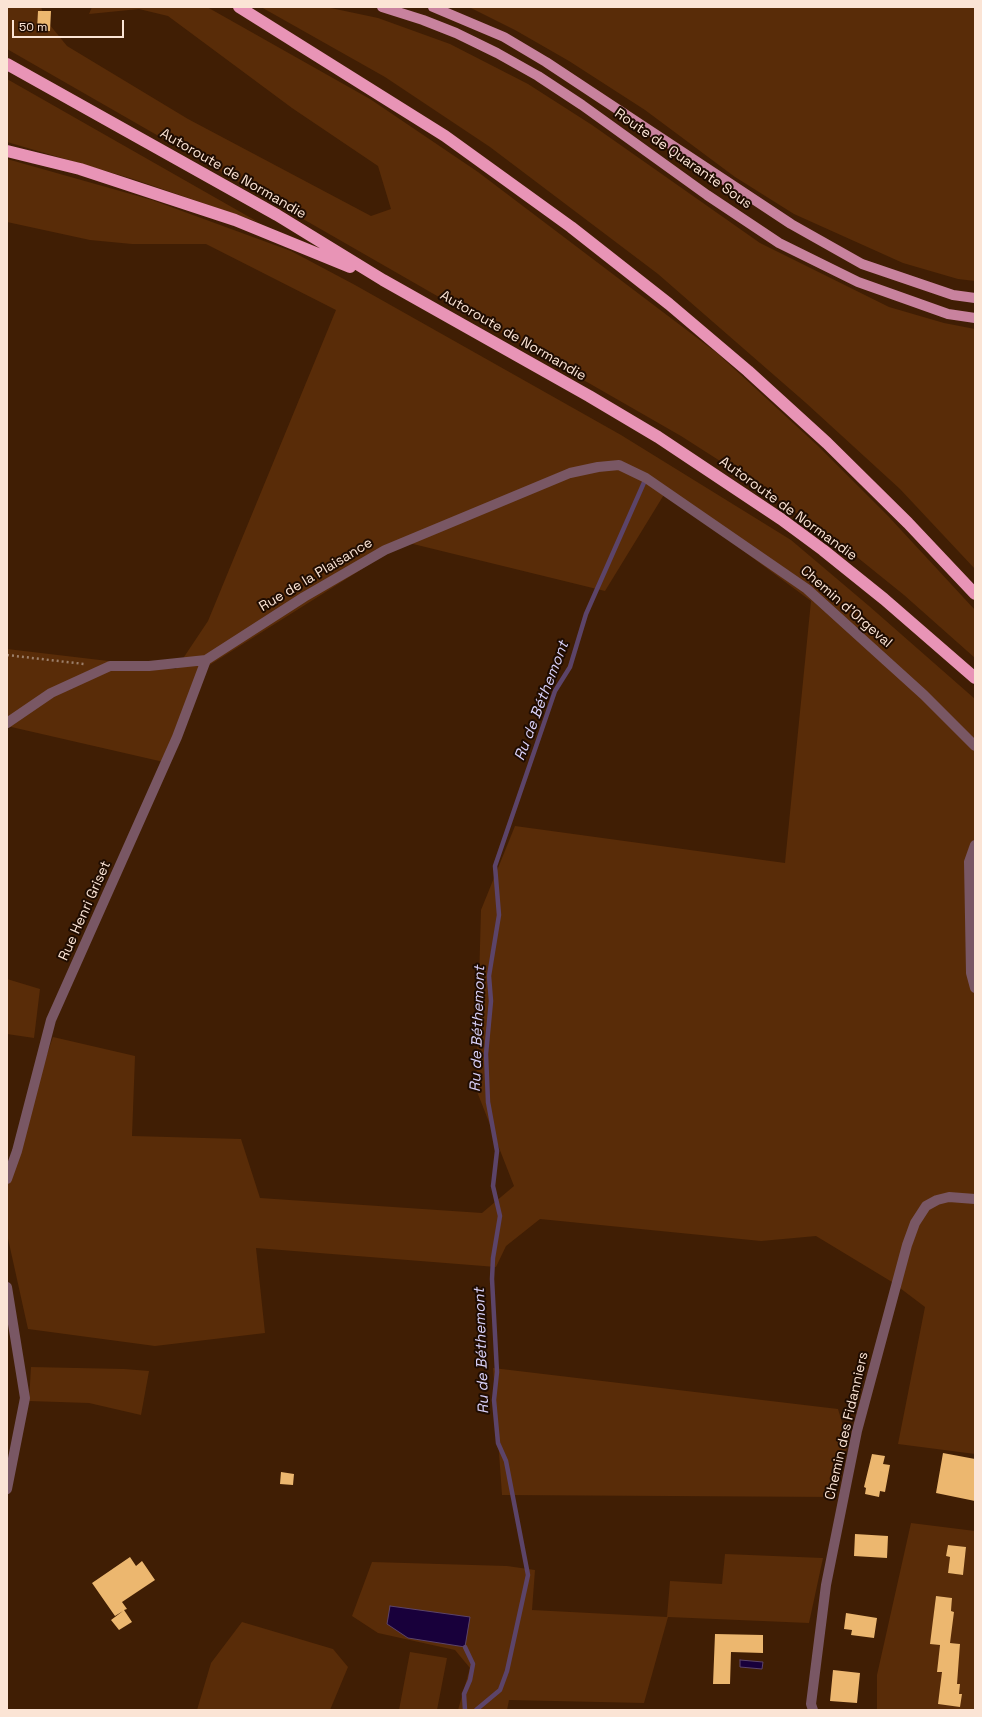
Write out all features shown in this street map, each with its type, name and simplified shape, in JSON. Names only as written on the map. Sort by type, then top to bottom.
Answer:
[{"type":"highway","points":[[239,7],[445,136],[571,227],[669,304],[748,371],[828,443],[908,523],[975,594]]},
{"type":"highway","name":"Autoroute de Normandie","points":[[7,64],[277,216],[383,280],[589,396],[658,438],[787,524],[878,594],[975,678]]},
{"type":"highway","points":[[7,151],[80,169],[235,220],[383,280]]},
{"type":"main road","name":"Route de Quarante Sous","points":[[382,7],[423,20],[456,33],[497,53],[538,76],[582,104],[707,195],[779,243],[858,282],[948,314],[975,318]]},
{"type":"main road","name":"Route de Quarante Sous","points":[[434,7],[504,37],[546,62],[791,224],[862,264],[953,294],[975,298]]},
{"type":"street","name":"Rue de la Plaisance","points":[[7,723],[51,693],[110,666],[149,666],[206,660],[304,597],[385,550],[570,473],[598,467],[619,466],[646,478]]},
{"type":"street","name":"Chemin d'Orgeval","points":[[646,478],[807,589],[924,695],[975,746]]},
{"type":"street","name":"Rue Henri Griset","points":[[7,1179],[17,1151],[52,1020],[177,737],[206,660]]},
{"type":"street","points":[[975,845],[969,862],[971,973],[975,988]]},
{"type":"street","name":"Chemin des Fidanniers","points":[[813,1710],[811,1704],[827,1577],[857,1431],[907,1245],[915,1223],[926,1206],[937,1200],[948,1197],[975,1199]]},
{"type":"street","points":[[7,1287],[25,1398],[7,1489]]},
{"type":"path","points":[[7,655],[110,666]]},
{"type":"shaded area","points":[[7,7],[41,7],[45,19],[67,46],[188,119],[371,216],[391,209],[378,166],[292,108],[168,16],[139,9],[89,14],[92,7],[207,7],[370,99],[478,172],[717,353],[817,445],[889,517],[975,610],[975,658],[904,595],[847,549],[756,484],[681,436],[7,49]]},
{"type":"shaded area","points":[[261,7],[326,7],[378,18],[450,44],[528,84],[592,125],[760,243],[889,307],[944,323],[975,329],[975,569],[900,489],[806,403],[658,274],[490,147],[385,77]]},
{"type":"shaded area","points":[[469,7],[975,7],[975,281],[958,279],[903,263],[794,214],[735,177],[645,110],[569,61],[515,30]]},
{"type":"shaded area","points":[[7,79],[258,222],[133,179],[7,142]]},
{"type":"shaded area","points":[[7,159],[152,200],[291,251],[355,285],[621,435],[791,540],[975,699],[975,1454],[898,1444],[925,1307],[892,1282],[816,1236],[761,1241],[540,1219],[506,1246],[496,1267],[256,1248],[265,1333],[155,1346],[28,1329],[7,1234],[7,1168],[53,1037],[135,1056],[132,1136],[241,1139],[260,1198],[482,1213],[514,1186],[476,1089],[481,910],[515,826],[785,863],[811,601],[665,493],[605,591],[405,542],[208,666],[168,763],[7,726],[7,649],[176,669],[208,621],[336,310],[206,244],[132,244],[90,240],[7,222]]},
{"type":"shaded area","points":[[7,979],[40,989],[34,1038],[7,1034]]},
{"type":"shaded area","points":[[31,1367],[149,1371],[141,1415],[89,1403],[29,1401]]},
{"type":"shaded area","points":[[493,1368],[838,1409],[848,1442],[836,1497],[502,1495]]},
{"type":"shaded area","points":[[911,1523],[975,1531],[975,1710],[877,1710],[877,1675]],"holes":[[[948,1545],[966,1547],[963,1575],[948,1573],[950,1557],[946,1556]],[[936,1596],[952,1598],[951,1611],[954,1612],[933,1622]],[[940,1642],[960,1644],[957,1674],[938,1672]]]},
{"type":"shaded area","points":[[725,1554],[823,1558],[809,1623],[668,1617],[644,1703],[509,1700],[507,1710],[458,1710],[470,1668],[455,1650],[378,1633],[352,1616],[372,1562],[507,1566],[535,1570],[532,1610],[667,1617],[670,1581],[722,1584]]},
{"type":"shaded area","points":[[390,1606],[470,1617],[465,1647],[408,1638],[387,1624]]},
{"type":"shaded area","points":[[242,1622],[333,1649],[348,1667],[330,1710],[197,1710],[211,1663]]},
{"type":"shaded area","points":[[410,1652],[447,1658],[437,1710],[399,1710]]},
{"type":"shaded area","points":[[740,1660],[763,1662],[762,1669],[740,1667]]},
{"type":"building","points":[[38,11],[51,11],[50,31],[37,30]]},
{"type":"building","points":[[943,1453],[975,1459],[975,1501],[936,1493]]},
{"type":"building","points":[[872,1454],[885,1456],[883,1464],[890,1465],[885,1492],[880,1491],[879,1497],[865,1494],[866,1488],[864,1487]]},
{"type":"building","points":[[281,1472],[294,1474],[293,1485],[280,1484]]},
{"type":"building","points":[[855,1534],[888,1536],[887,1558],[854,1556]]},
{"type":"building","points":[[948,1545],[966,1547],[963,1575],[948,1573],[950,1557],[946,1556]]},
{"type":"building","points":[[130,1557],[136,1566],[142,1561],[155,1580],[122,1602],[127,1609],[124,1610],[132,1622],[119,1630],[111,1620],[123,1611],[115,1616],[92,1583]]},
{"type":"building","points":[[936,1596],[952,1598],[951,1611],[954,1612],[950,1643],[960,1644],[957,1684],[960,1684],[959,1694],[962,1694],[960,1707],[938,1704],[942,1672],[937,1672],[940,1645],[930,1644]]},
{"type":"building","points":[[846,1613],[877,1618],[874,1638],[851,1635],[852,1630],[844,1629]]},
{"type":"building","points":[[715,1634],[763,1635],[763,1653],[731,1652],[730,1684],[713,1684]]},
{"type":"building","points":[[833,1670],[860,1673],[857,1703],[830,1701]]},
{"type":"waterway","name":"Ru de Béthemont","points":[[476,1710],[500,1690],[507,1671],[528,1575],[506,1461],[498,1443],[494,1400],[497,1372],[492,1279],[493,1258],[500,1216],[493,1186],[497,1151],[488,1102],[486,1054],[491,1001],[489,976],[499,915],[495,866],[555,691],[570,667],[586,614],[646,478]]},
{"type":"waterway","points":[[465,1647],[473,1664],[470,1680],[464,1694],[465,1710]]}]
